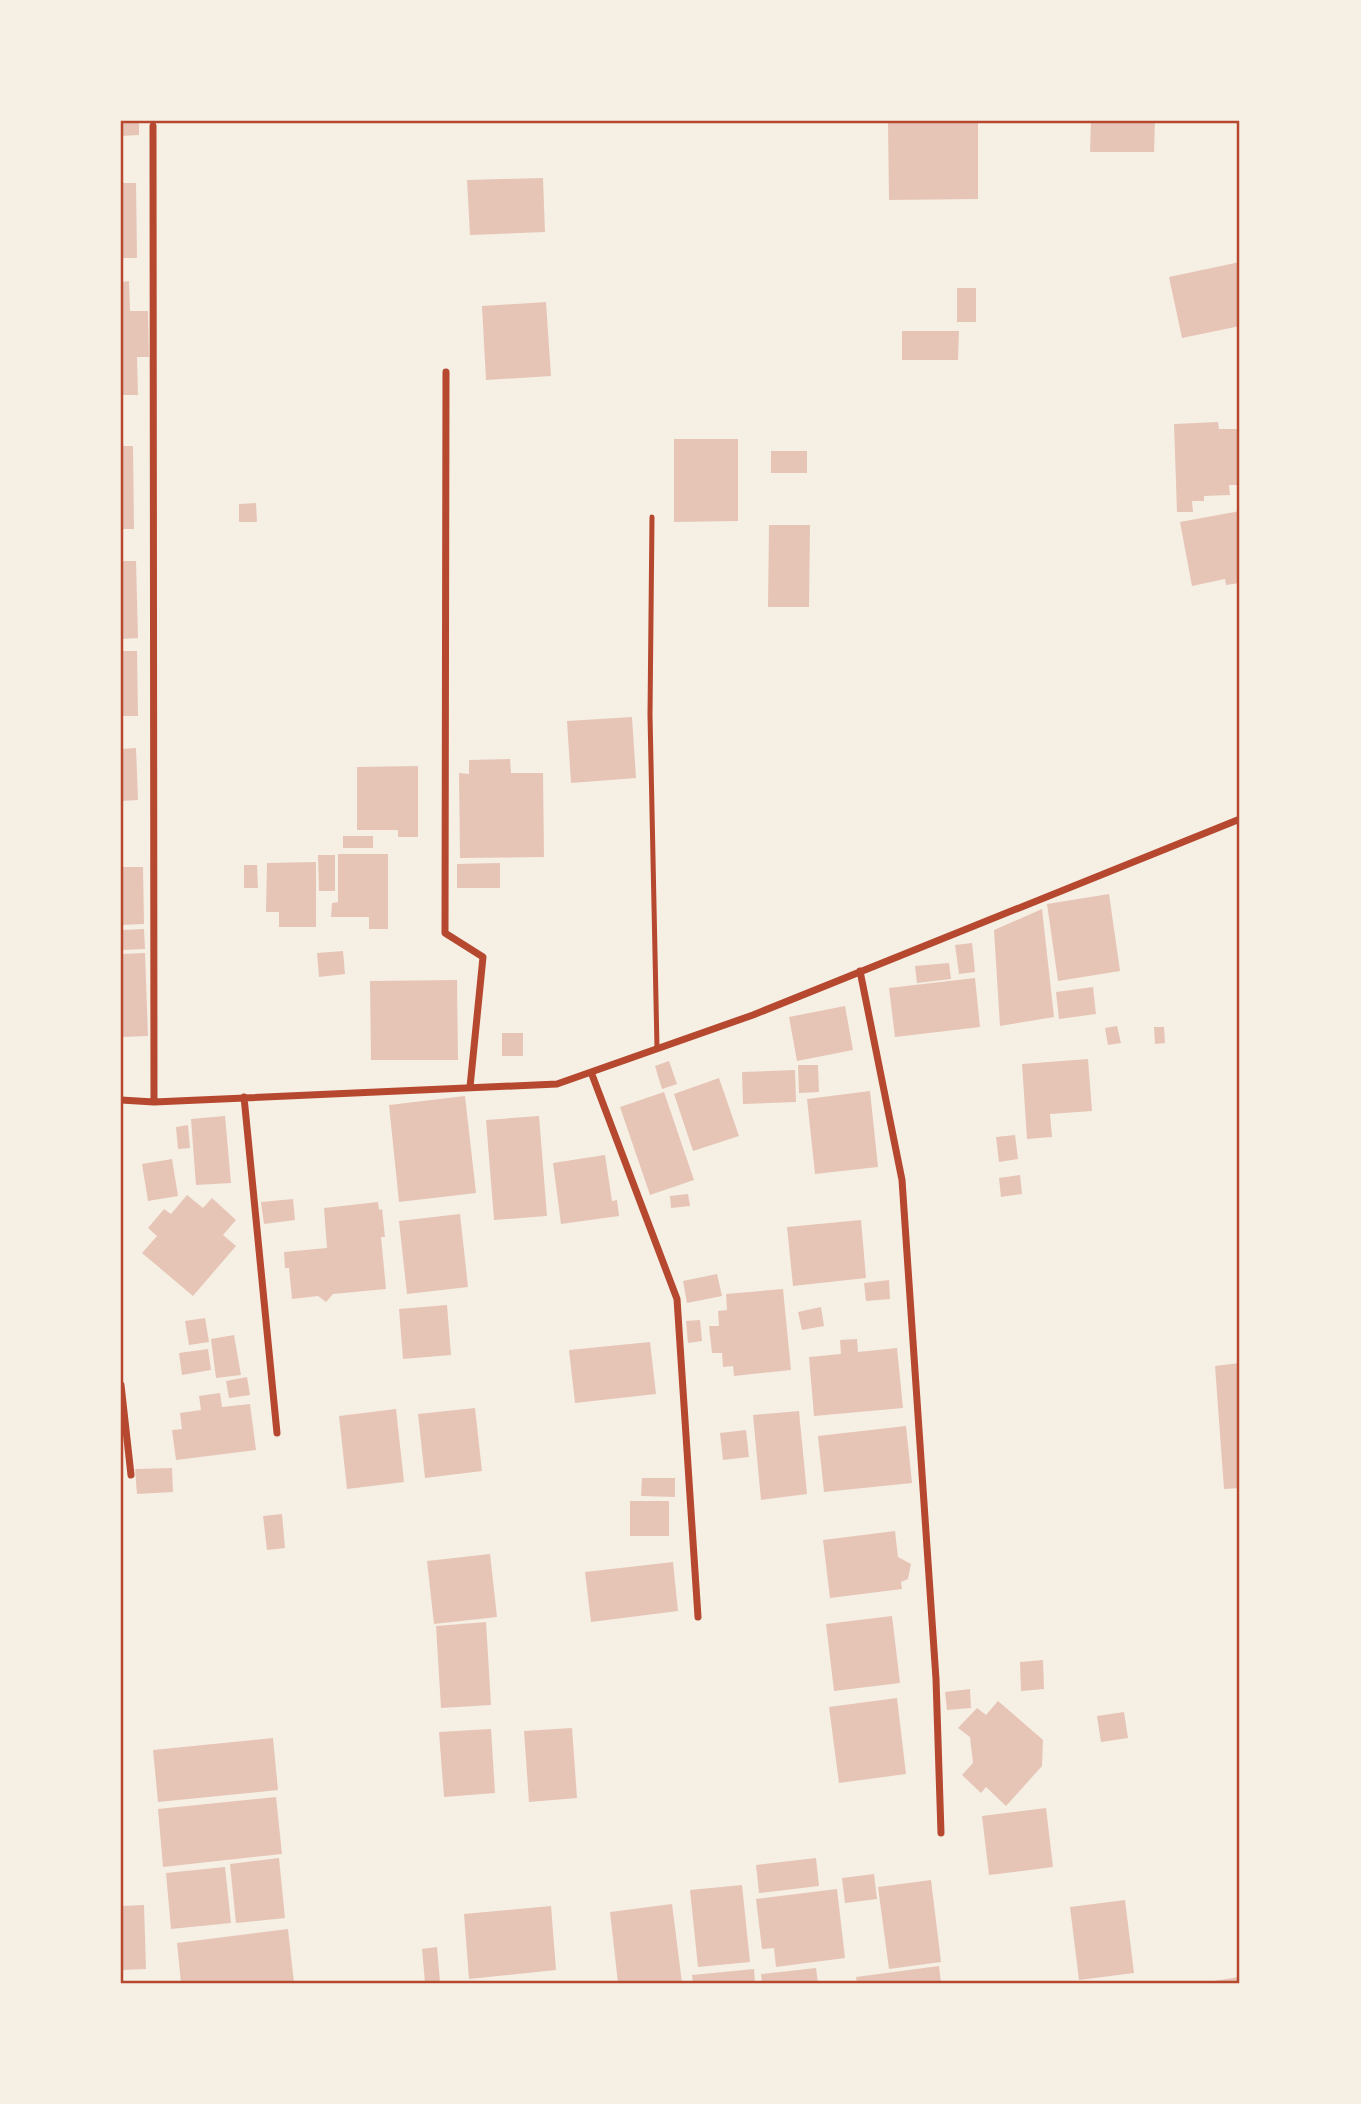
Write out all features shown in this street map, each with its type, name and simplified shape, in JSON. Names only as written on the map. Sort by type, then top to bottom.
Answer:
[{"type":"street","points":[[153,126],[154,1102]]},
{"type":"street","points":[[446,372],[445,933],[482,957],[470,1087]]},
{"type":"street","points":[[121,1100],[154,1102],[557,1084],[753,1015],[1240,819]]},
{"type":"street","points":[[860,971],[902,1180],[936,1679],[941,1833]]},
{"type":"street","points":[[591,1072],[677,1299],[698,1617]]},
{"type":"street","points":[[244,1097],[277,1433]]},
{"type":"street","points":[[121,1385],[131,1475]]},
{"type":"lane","points":[[652,517],[650,715],[657,1048]]},
{"type":"building","points":[[121,121],[139,121],[139,135],[121,136]]},
{"type":"building","points":[[888,121],[978,121],[978,199],[889,200]]},
{"type":"building","points":[[1091,121],[1155,121],[1154,152],[1090,152]]},
{"type":"building","points":[[543,178],[545,232],[470,235],[467,180]]},
{"type":"building","points":[[121,183],[136,183],[137,258],[121,258]]},
{"type":"building","points":[[1240,262],[1240,326],[1182,338],[1169,277]]},
{"type":"building","points":[[129,281],[130,311],[148,311],[149,357],[137,357],[138,395],[121,395],[121,282]]},
{"type":"building","points":[[957,288],[976,288],[976,322],[957,322]]},
{"type":"building","points":[[546,302],[551,376],[486,380],[482,306]]},
{"type":"building","points":[[902,331],[959,331],[958,360],[902,360]]},
{"type":"building","points":[[1218,422],[1219,429],[1240,429],[1240,485],[1229,485],[1230,495],[1204,496],[1204,501],[1192,501],[1193,512],[1177,512],[1174,424]]},
{"type":"building","points":[[674,439],[738,439],[738,521],[674,522]]},
{"type":"building","points":[[121,446],[133,446],[134,529],[121,529]]},
{"type":"building","points":[[771,451],[807,451],[807,473],[771,473]]},
{"type":"building","points":[[256,503],[257,522],[239,522],[239,504]]},
{"type":"building","points":[[1240,511],[1240,583],[1226,585],[1225,579],[1192,586],[1180,522]]},
{"type":"building","points":[[769,525],[810,525],[809,607],[768,607]]},
{"type":"building","points":[[121,561],[136,561],[138,638],[121,639]]},
{"type":"building","points":[[121,651],[137,651],[138,716],[121,716]]},
{"type":"building","points":[[632,717],[636,778],[571,783],[567,721]]},
{"type":"building","points":[[136,748],[138,800],[121,801],[121,749]]},
{"type":"building","points":[[510,759],[511,773],[543,773],[544,857],[460,858],[459,773],[469,774],[469,760]]},
{"type":"building","points":[[418,766],[418,837],[398,837],[398,830],[357,830],[357,767]]},
{"type":"building","points":[[343,836],[373,836],[373,848],[343,848]]},
{"type":"building","points":[[338,854],[388,854],[388,929],[369,929],[369,917],[331,917],[332,903],[338,902]]},
{"type":"building","points":[[318,855],[335,855],[335,891],[319,891]]},
{"type":"building","points":[[316,862],[316,927],[279,927],[279,912],[266,912],[267,863]]},
{"type":"building","points":[[500,863],[500,888],[457,888],[457,864]]},
{"type":"building","points":[[244,865],[257,865],[258,888],[244,888]]},
{"type":"building","points":[[121,867],[143,867],[144,924],[121,925]]},
{"type":"building","points":[[1109,894],[1120,971],[1058,981],[1047,904]]},
{"type":"building","points":[[1042,909],[1054,1017],[1000,1026],[994,930]]},
{"type":"building","points":[[144,929],[145,949],[121,950],[121,930]]},
{"type":"building","points":[[972,943],[975,972],[959,974],[955,945]]},
{"type":"building","points":[[343,951],[345,974],[319,977],[317,953]]},
{"type":"building","points":[[145,953],[148,1036],[121,1037],[121,954]]},
{"type":"building","points":[[949,963],[951,979],[917,983],[915,966]]},
{"type":"building","points":[[975,978],[980,1027],[895,1037],[889,988]]},
{"type":"building","points":[[457,980],[458,1060],[371,1060],[370,981]]},
{"type":"building","points":[[1093,987],[1096,1014],[1059,1019],[1056,992]]},
{"type":"building","points":[[845,1006],[853,1050],[797,1061],[789,1017]]},
{"type":"building","points":[[1117,1026],[1121,1043],[1108,1045],[1105,1028]]},
{"type":"building","points":[[1154,1027],[1164,1027],[1165,1043],[1155,1044]]},
{"type":"building","points":[[502,1033],[523,1033],[523,1056],[502,1056]]},
{"type":"building","points":[[1088,1059],[1092,1111],[1050,1114],[1052,1137],[1027,1139],[1022,1064]]},
{"type":"building","points":[[669,1061],[677,1084],[662,1089],[655,1066]]},
{"type":"building","points":[[798,1065],[818,1065],[819,1092],[799,1093]]},
{"type":"building","points":[[795,1070],[796,1102],[743,1104],[742,1072]]},
{"type":"building","points":[[719,1078],[739,1136],[693,1151],[674,1094]]},
{"type":"building","points":[[870,1091],[878,1167],[815,1174],[807,1099]]},
{"type":"building","points":[[664,1092],[694,1180],[650,1195],[620,1107]]},
{"type":"building","points":[[465,1096],[476,1193],[399,1202],[389,1105]]},
{"type":"building","points":[[225,1116],[231,1183],[196,1185],[191,1119]]},
{"type":"building","points":[[539,1116],[547,1216],[494,1220],[486,1120]]},
{"type":"building","points":[[188,1125],[190,1148],[178,1149],[176,1127]]},
{"type":"building","points":[[1015,1135],[1018,1159],[999,1162],[996,1137]]},
{"type":"building","points":[[605,1155],[612,1201],[617,1200],[619,1216],[561,1224],[553,1163]]},
{"type":"building","points":[[172,1159],[178,1196],[148,1201],[142,1164]]},
{"type":"building","points":[[1020,1175],[1022,1194],[1001,1197],[999,1178]]},
{"type":"building","points":[[688,1194],[690,1206],[671,1208],[670,1196]]},
{"type":"building","points":[[187,1195],[203,1208],[212,1198],[236,1220],[223,1235],[236,1246],[193,1296],[142,1253],[157,1236],[148,1228],[164,1209],[171,1214]]},
{"type":"building","points":[[293,1199],[295,1220],[264,1224],[261,1202]]},
{"type":"building","points":[[378,1202],[379,1210],[382,1209],[385,1237],[381,1237],[386,1289],[333,1294],[326,1302],[318,1296],[292,1299],[289,1268],[285,1268],[284,1252],[327,1248],[324,1208]]},
{"type":"building","points":[[460,1214],[468,1287],[407,1294],[399,1221]]},
{"type":"building","points":[[861,1220],[866,1278],[793,1286],[787,1227]]},
{"type":"building","points":[[717,1274],[722,1296],[687,1303],[683,1281]]},
{"type":"building","points":[[889,1280],[890,1299],[866,1301],[864,1283]]},
{"type":"building","points":[[783,1289],[791,1370],[734,1376],[733,1366],[723,1367],[722,1353],[712,1353],[709,1326],[719,1326],[718,1311],[727,1310],[726,1294]]},
{"type":"building","points":[[447,1305],[451,1355],[403,1359],[399,1309]]},
{"type":"building","points":[[821,1307],[824,1326],[802,1330],[798,1312]]},
{"type":"building","points":[[205,1318],[209,1342],[189,1345],[185,1321]]},
{"type":"building","points":[[700,1320],[702,1341],[688,1343],[686,1321]]},
{"type":"building","points":[[234,1335],[241,1375],[216,1378],[211,1339]]},
{"type":"building","points":[[857,1339],[858,1352],[897,1348],[903,1408],[814,1416],[809,1357],[841,1354],[840,1340]]},
{"type":"building","points":[[650,1342],[656,1394],[575,1403],[569,1350]]},
{"type":"building","points":[[208,1349],[211,1370],[182,1375],[179,1353]]},
{"type":"building","points":[[1240,1363],[1240,1488],[1224,1489],[1215,1366]]},
{"type":"building","points":[[247,1377],[250,1395],[229,1398],[226,1381]]},
{"type":"building","points":[[220,1393],[222,1407],[250,1404],[256,1450],[176,1460],[172,1430],[182,1429],[180,1413],[201,1410],[199,1396]]},
{"type":"building","points":[[475,1408],[482,1471],[425,1478],[418,1414]]},
{"type":"building","points":[[396,1409],[404,1482],[347,1489],[339,1416]]},
{"type":"building","points":[[799,1411],[807,1494],[761,1500],[753,1415]]},
{"type":"building","points":[[906,1426],[912,1483],[824,1492],[818,1436]]},
{"type":"building","points":[[746,1430],[749,1457],[723,1460],[720,1433]]},
{"type":"building","points":[[172,1468],[173,1492],[137,1494],[135,1469]]},
{"type":"building","points":[[642,1478],[675,1478],[675,1497],[641,1496]]},
{"type":"building","points":[[630,1501],[669,1501],[669,1536],[630,1536]]},
{"type":"building","points":[[282,1514],[285,1548],[267,1550],[263,1516]]},
{"type":"building","points":[[895,1531],[898,1557],[911,1564],[908,1579],[901,1582],[902,1589],[830,1598],[823,1540]]},
{"type":"building","points":[[490,1554],[497,1617],[434,1624],[427,1561]]},
{"type":"building","points":[[673,1562],[678,1611],[591,1622],[585,1572]]},
{"type":"building","points":[[892,1616],[900,1683],[834,1691],[826,1624]]},
{"type":"building","points":[[486,1622],[491,1705],[441,1708],[436,1626]]},
{"type":"building","points":[[1043,1660],[1044,1689],[1021,1691],[1020,1662]]},
{"type":"building","points":[[970,1689],[971,1708],[947,1710],[945,1692]]},
{"type":"building","points":[[897,1698],[906,1774],[839,1783],[829,1707]]},
{"type":"building","points":[[998,1701],[1043,1740],[1042,1766],[1006,1806],[986,1787],[981,1793],[962,1775],[973,1763],[970,1737],[958,1728],[977,1708],[986,1715]]},
{"type":"building","points":[[1124,1712],[1128,1738],[1101,1742],[1097,1716]]},
{"type":"building","points":[[572,1728],[577,1798],[529,1802],[524,1731]]},
{"type":"building","points":[[491,1729],[495,1793],[444,1797],[439,1732]]},
{"type":"building","points":[[273,1738],[278,1790],[158,1802],[153,1750]]},
{"type":"building","points":[[276,1797],[282,1854],[163,1867],[158,1809]]},
{"type":"building","points":[[1046,1808],[1053,1867],[989,1875],[982,1816]]},
{"type":"building","points":[[279,1858],[285,1918],[236,1923],[230,1864]]},
{"type":"building","points":[[816,1858],[819,1886],[759,1893],[756,1865]]},
{"type":"building","points":[[225,1867],[231,1923],[171,1929],[166,1873]]},
{"type":"building","points":[[874,1874],[877,1899],[845,1903],[842,1878]]},
{"type":"building","points":[[931,1880],[941,1962],[889,1969],[878,1887]]},
{"type":"building","points":[[742,1885],[750,1962],[698,1967],[690,1890]]},
{"type":"building","points":[[837,1889],[845,1958],[776,1967],[774,1948],[762,1949],[756,1899]]},
{"type":"building","points":[[1125,1900],[1134,1973],[1079,1980],[1070,1907]]},
{"type":"building","points":[[672,1904],[682,1983],[618,1983],[610,1912]]},
{"type":"building","points":[[144,1905],[146,1969],[121,1970],[121,1906]]},
{"type":"building","points":[[551,1906],[556,1970],[469,1979],[464,1914]]},
{"type":"building","points":[[288,1929],[294,1983],[181,1983],[177,1943]]},
{"type":"building","points":[[437,1947],[440,1982],[425,1983],[422,1949]]},
{"type":"building","points":[[939,1966],[941,1983],[857,1983],[856,1977]]},
{"type":"building","points":[[816,1968],[818,1983],[762,1983],[761,1974]]},
{"type":"building","points":[[754,1969],[755,1983],[693,1983],[692,1975]]},
{"type":"building","points":[[1240,1977],[1240,1983],[1207,1983],[1207,1982]]}]
